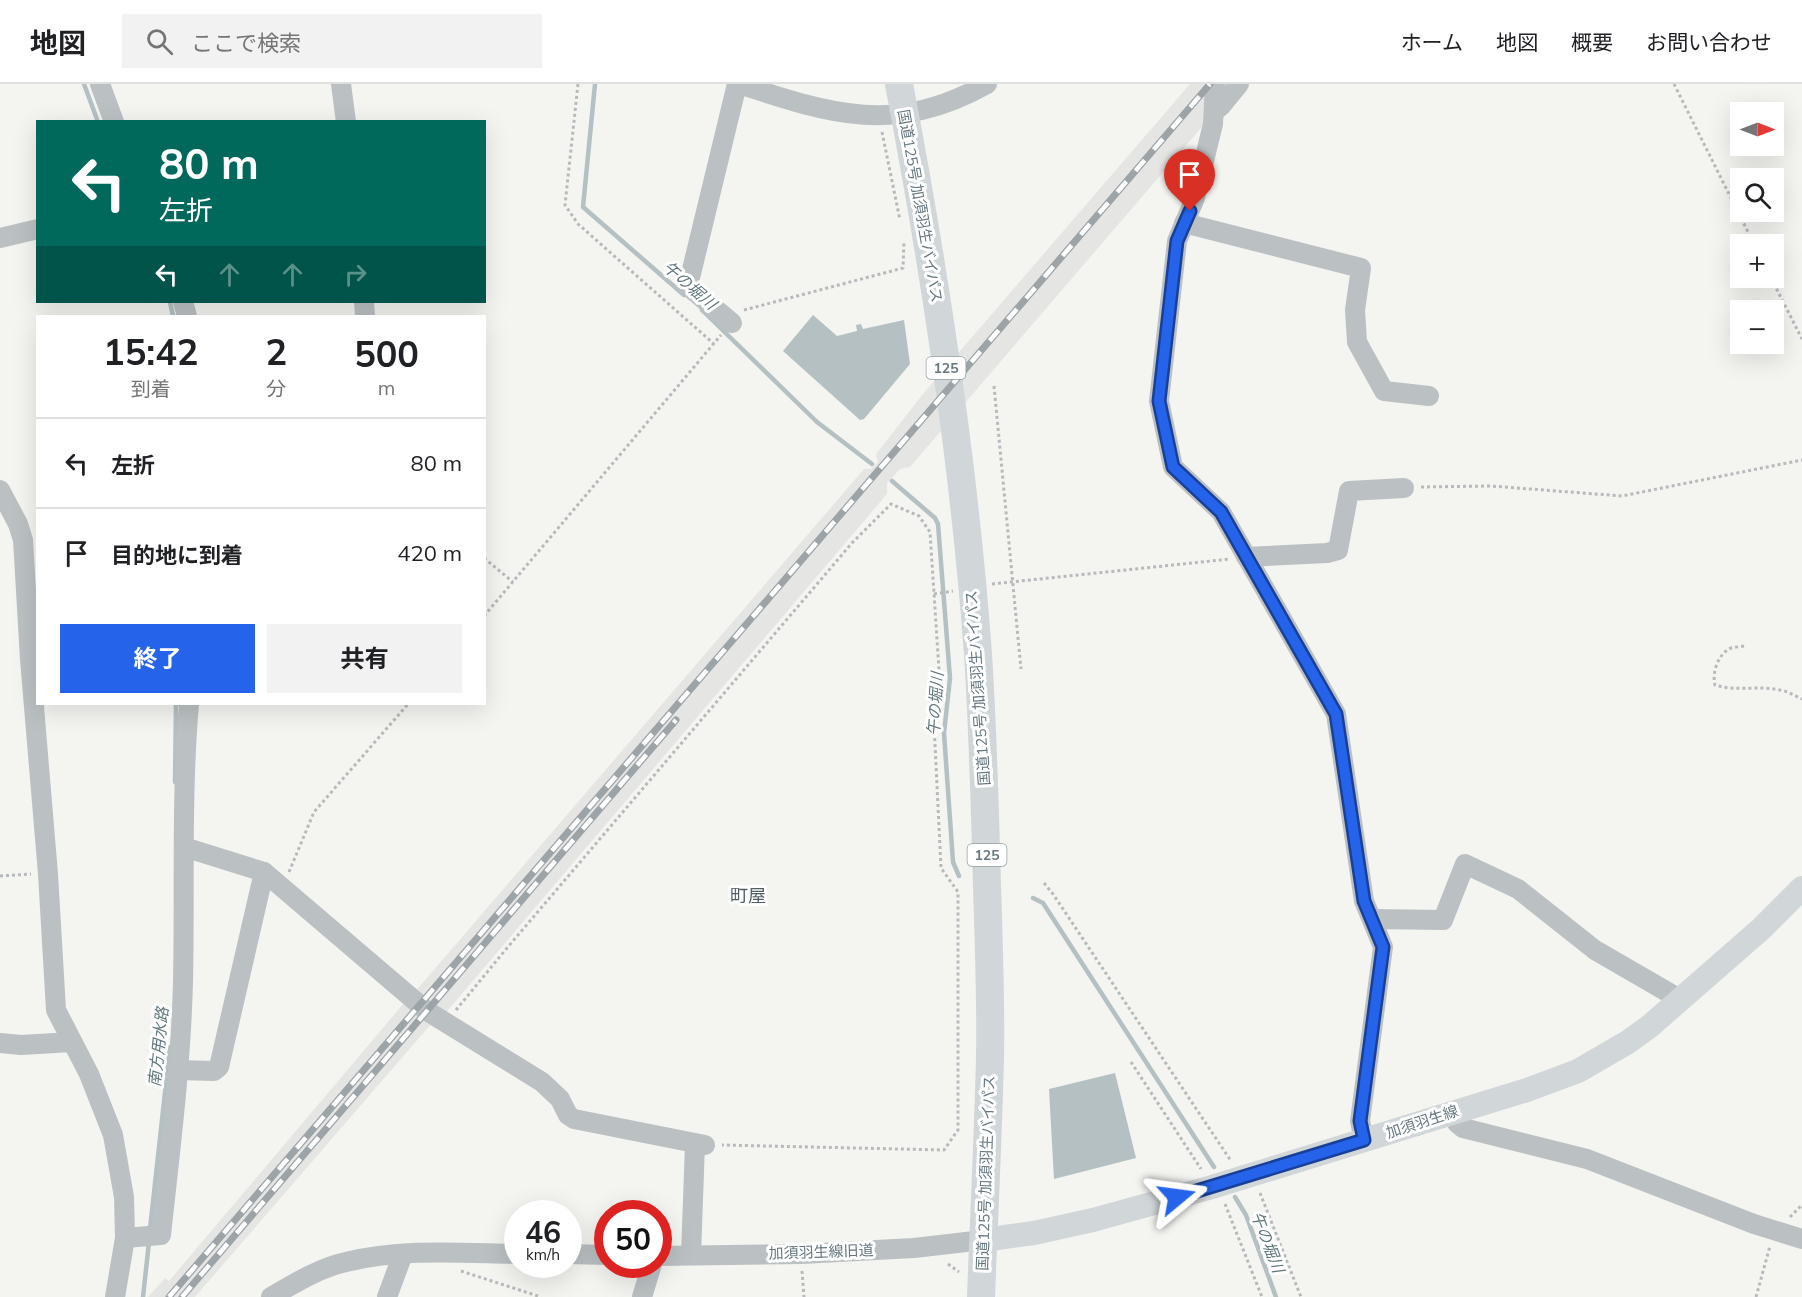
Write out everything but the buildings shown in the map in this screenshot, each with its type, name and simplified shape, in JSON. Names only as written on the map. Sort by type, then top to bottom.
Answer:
[{"type":"highway","name":"国道125号 加須羽生バイパス","points":[[898,84],[943,341],[978,654],[986,812],[990,1056],[981,1297]]},
{"type":"main road","name":"加須羽生線","points":[[983,1240],[1034,1233],[1093,1220],[1246,1177],[1527,1090],[1578,1071],[1628,1042],[1679,1002],[1761,929],[1802,888]]},
{"type":"street","points":[[100,84],[113,120]]},
{"type":"street","points":[[341,84],[346,120]]},
{"type":"street","points":[[732,322],[688,286],[738,84],[825,111],[879,116],[938,107],[963,98],[987,84]]},
{"type":"street","points":[[1215,84],[1214,112],[1195,198],[1177,241],[1159,401],[1173,467],[1221,512],[1336,714],[1364,901],[1383,947],[1360,1121],[1364,1140]]},
{"type":"street","points":[[1214,112],[1239,84]]},
{"type":"street","points":[[1184,223],[1361,268],[1355,310],[1358,342],[1384,391],[1429,396]]},
{"type":"street","points":[[0,238],[36,229]]},
{"type":"street","points":[[1246,557],[1327,553],[1338,550],[1349,491],[1404,488]]},
{"type":"street","points":[[0,490],[18,524],[23,540],[56,1010],[89,1074],[113,1135],[124,1197],[125,1238],[115,1297]]},
{"type":"street","points":[[125,1238],[161,1235],[178,1070],[183,983],[185,750],[189,705]]},
{"type":"street","points":[[184,847],[264,872],[410,997],[446,1023],[542,1082],[560,1099],[568,1115],[574,1119],[700,1144],[691,1255]]},
{"type":"street","points":[[1372,919],[1443,920],[1465,864],[1518,889],[1595,950],[1671,994],[1679,1002]]},
{"type":"street","points":[[178,1070],[214,1071],[219,1067],[264,872]]},
{"type":"street","points":[[0,1043],[21,1045],[72,1042]]},
{"type":"street","points":[[1452,1113],[1457,1123],[1463,1128],[1587,1159],[1774,1232],[1802,1239]]},
{"type":"street","name":"加須羽生線旧道","points":[[672,1256],[801,1254],[914,1248],[983,1240]]},
{"type":"street","points":[[387,1297],[403,1254]]},
{"type":"street","points":[[271,1297],[316,1272],[345,1262],[403,1254],[504,1254]]},
{"type":"street","points":[[642,1297],[648,1278]]},
{"type":"path","points":[[578,84],[565,204],[578,224],[714,344]]},
{"type":"path","points":[[1674,84],[1749,234]]},
{"type":"path","points":[[879,116],[902,230]]},
{"type":"path","points":[[486,614],[742,311],[903,268],[904,241]]},
{"type":"path","points":[[1776,288],[1802,339]]},
{"type":"path","points":[[994,386],[1021,669]]},
{"type":"path","points":[[1404,488],[1491,486],[1622,496],[1802,460]]},
{"type":"path","points":[[446,1023],[507,948],[852,543],[891,504],[919,516],[930,532],[939,670],[934,724],[941,868],[958,892],[958,1130],[944,1150],[700,1144]]},
{"type":"path","points":[[991,584],[1246,557]]},
{"type":"path","points":[[486,560],[513,583]]},
{"type":"path","points":[[934,594],[957,590]]},
{"type":"path","points":[[1744,646],[1729,649],[1719,661],[1712,676],[1714,685],[1726,689],[1783,690],[1802,699]]},
{"type":"path","points":[[283,886],[314,813],[407,705]]},
{"type":"path","points":[[0,876],[48,874]]},
{"type":"path","points":[[1044,883],[1233,1165],[1246,1177],[1301,1297]]},
{"type":"path","points":[[1756,1297],[1774,1232]]},
{"type":"path","points":[[437,1253],[446,1266],[541,1297]]},
{"type":"path","points":[[801,1254],[804,1297]]},
{"type":"shaded area","points":[[1190,84],[1211,84],[1207,121],[910,467],[900,469],[887,483],[887,494],[443,1016],[414,993],[864,469],[871,469],[878,462],[876,454],[923,394]]},
{"type":"shaded area","points":[[813,315],[837,336],[857,331],[856,325],[861,324],[863,329],[904,320],[910,364],[864,419],[860,420],[783,351]]},
{"type":"shaded area","points":[[404,1003],[432,1023],[195,1297],[148,1297],[165,1278],[169,1281]]},
{"type":"shaded area","points":[[1115,1073],[1136,1158],[1054,1179],[1049,1089]]},
{"type":"waterway","name":"南方用水路","points":[[84,84],[97,120]]},
{"type":"waterway","name":"午の堀川","points":[[595,84],[583,207],[684,295]]},
{"type":"waterway","name":"南方用水路","points":[[170,303],[173,315]]},
{"type":"waterway","name":"午の堀川","points":[[702,310],[817,422],[872,464]]},
{"type":"waterway","name":"午の堀川","points":[[892,481],[935,518],[938,524],[950,678],[944,733],[953,862],[959,876]]},
{"type":"waterway","name":"南方用水路","points":[[175,782],[176,705]]},
{"type":"waterway","name":"午の堀川","points":[[1033,898],[1043,903],[1214,1167]]},
{"type":"waterway","name":"南方用水路","points":[[150,1229],[170,1047]]},
{"type":"waterway","name":"午の堀川","points":[[1235,1197],[1246,1215],[1276,1297]]},
{"type":"waterway","name":"南方用水路","points":[[143,1297],[149,1242]]},
{"type":"railway","points":[[169,1297],[1210,84]]},
{"type":"railway","points":[[182,1297],[676,720]]},
{"type":"district","name":"町屋","points":[[748,896]]},
{"type":"route","points":[[1177,1197],[1364,1140],[1360,1121],[1383,947],[1364,901],[1336,714],[1221,512],[1173,467],[1159,401],[1177,241],[1190,211]]}]
